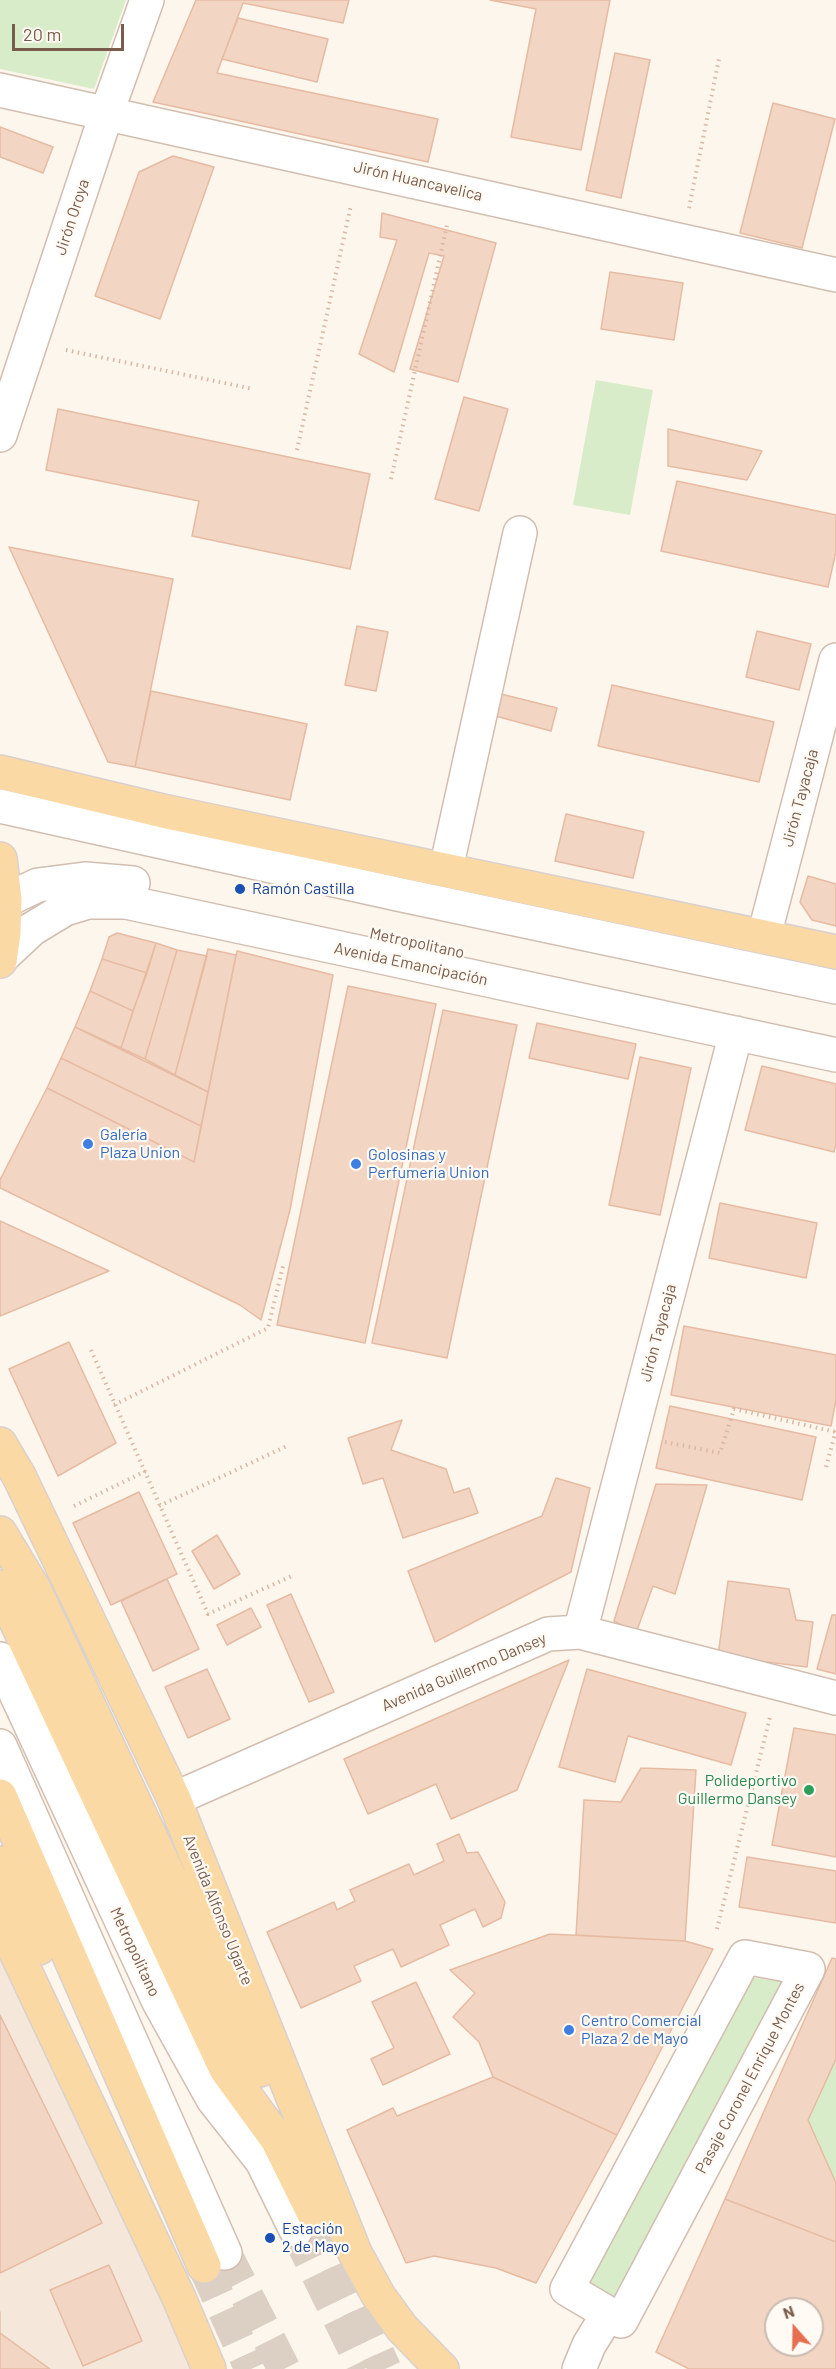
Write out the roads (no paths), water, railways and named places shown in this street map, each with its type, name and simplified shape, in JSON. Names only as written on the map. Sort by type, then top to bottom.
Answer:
[{"type":"main road","points":[[0,772],[163,811],[836,952]]},
{"type":"main road","points":[[0,859],[4,933],[0,959]]},
{"type":"main road","name":"Avenida Alfonso Ugarte","points":[[0,1444],[174,1799],[355,2253],[378,2295],[402,2328],[442,2369]]},
{"type":"main road","points":[[0,1533],[34,1589],[280,2113],[355,2253]]},
{"type":"main road","points":[[0,1587],[226,2068],[277,2139],[306,2225]]},
{"type":"main road","points":[[0,1796],[215,2259]]},
{"type":"main road","points":[[0,1863],[152,2195],[178,2298]]},
{"type":"main road","points":[[0,1918],[209,2369]]},
{"type":"street","name":"Jirón Oroya","points":[[0,435],[107,112],[147,0]]},
{"type":"street","name":"Jirón Huancavelica","points":[[0,90],[836,275]]},
{"type":"street","points":[[446,869],[520,533]]},
{"type":"street","name":"Jirón Tayacaja","points":[[764,936],[836,660]]},
{"type":"street","points":[[0,806],[836,987]]},
{"type":"street","name":"Metropolitano","points":[[2,901],[38,885],[85,879],[118,881],[836,1033]]},
{"type":"street","name":"Avenida Emancipación","points":[[0,959],[32,929],[54,914],[88,902],[112,901],[836,1055]]},
{"type":"street","name":"Jirón Tayacaja","points":[[580,1632],[736,1034]]},
{"type":"street","name":"Avenida Guillermo Dansey","points":[[174,1799],[548,1634],[580,1632],[778,1685],[836,1698]]},
{"type":"street","name":"Metropolitano","points":[[0,1659],[159,2002],[213,2099],[262,2161],[306,2225]]},
{"type":"street","points":[[0,1746],[215,2259]]},
{"type":"street","name":"Pasaje Coronel Enrique Montes","points":[[745,1957],[808,1969],[621,2321],[608,2314],[567,2289],[745,1957]]},
{"type":"street","points":[[579,2369],[589,2345],[608,2314]]},
{"type":"tunnel","points":[[317,2220],[385,2369]]},
{"type":"tunnel","points":[[296,2230],[364,2369]]},
{"type":"tunnel","points":[[225,2253],[284,2369]]},
{"type":"tunnel","points":[[204,2266],[251,2369]]},
{"type":"place","name":"Ramón Castilla","points":[[240,889]]},
{"type":"place","name":"Galería Plaza Union","points":[[88,1144]]},
{"type":"place","name":"Golosinas y Perfumeria Union","points":[[356,1164]]},
{"type":"place","name":"Polideportivo Guillermo Dansey","points":[[809,1790]]},
{"type":"place","name":"Centro Comercial Plaza 2 de Mayo","points":[[569,2030]]},
{"type":"place","name":"Estación 2 de Mayo","points":[[270,2238]]}]
